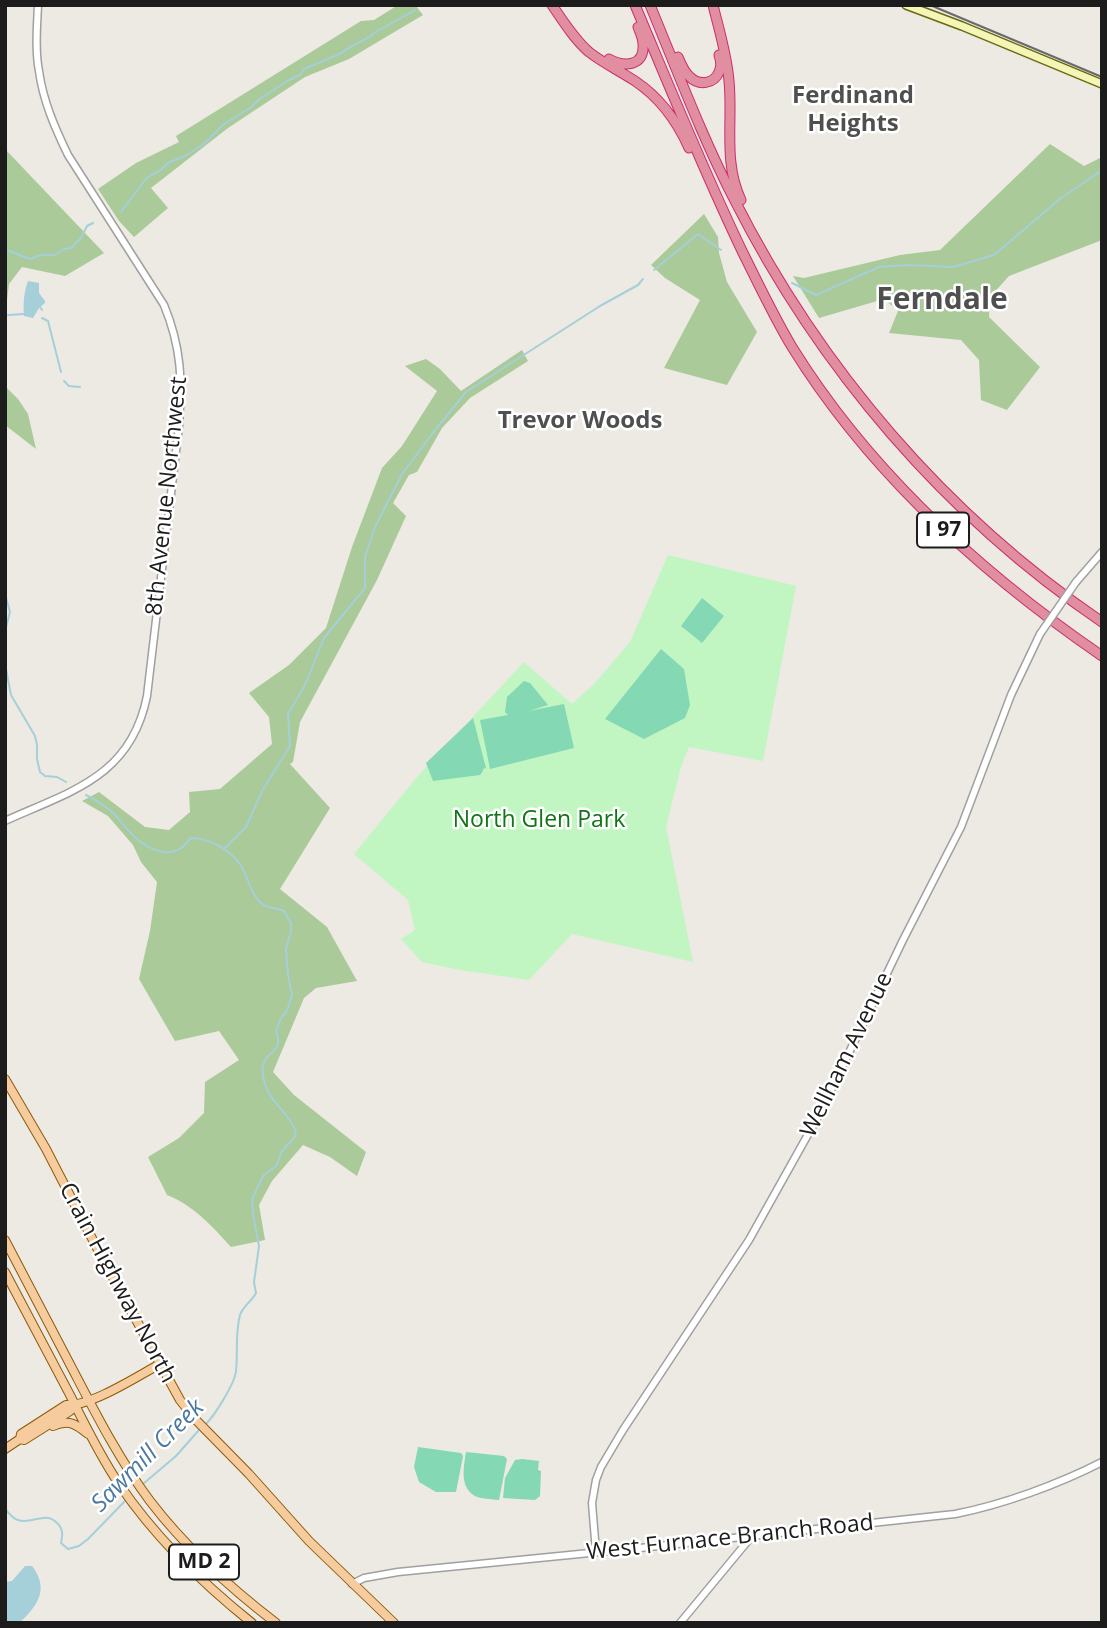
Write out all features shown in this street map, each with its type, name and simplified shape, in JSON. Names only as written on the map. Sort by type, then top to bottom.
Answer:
[{"type":"highway","points":[[557,6],[592,47],[614,62],[626,65],[639,59],[643,47],[633,5]]},
{"type":"highway","name":"I 97","points":[[633,5],[718,200],[766,299],[792,347],[829,400],[873,456],[923,510],[970,554],[1050,619],[1102,656]]},
{"type":"highway","points":[[557,6],[574,36],[589,51],[640,85],[663,107],[683,134],[718,200]]},
{"type":"highway","points":[[650,6],[673,44],[686,73],[693,80],[702,83],[714,79],[721,68],[712,7]]},
{"type":"highway","name":"I 97","points":[[650,6],[718,166],[760,248],[797,309],[850,384],[917,464],[965,513],[1018,559],[1102,622]]},
{"type":"highway","points":[[712,7],[729,81],[732,174],[760,248]]},
{"type":"main road","points":[[906,5],[1102,84]]},
{"type":"main road","name":"Crain Highway North","points":[[5,1079],[46,1150],[176,1395],[195,1419],[309,1541],[394,1623]]},
{"type":"main road","name":"MD 2","points":[[5,1240],[89,1402],[140,1486],[193,1551],[276,1623]]},
{"type":"main road","name":"MD 2","points":[[5,1272],[91,1436],[129,1497],[187,1566],[219,1597],[252,1623]]},
{"type":"main road","points":[[20,1439],[21,1434],[66,1405],[75,1406],[89,1402],[160,1364]]},
{"type":"main road","points":[[5,1449],[34,1434],[75,1406]]},
{"type":"main road","points":[[34,1434],[64,1422],[77,1426],[91,1436]]},
{"type":"street","name":"8th Avenue Northwest","points":[[5,821],[94,779],[120,757],[140,724],[147,696],[182,385],[177,343],[164,305],[68,155],[57,133],[38,70],[38,5]]},
{"type":"street","name":"Wellham Avenue","points":[[596,1552],[592,1503],[596,1480],[605,1460],[748,1240],[820,1113],[957,835],[1023,665],[1040,634],[1076,582],[1102,552]]},
{"type":"street","name":"West Furnace Branch Road","points":[[352,1584],[364,1578],[398,1572],[862,1525],[971,1511],[1072,1476],[1102,1462]]},
{"type":"street","points":[[680,1623],[752,1536]]},
{"type":"green space","points":[[398,5],[415,5],[423,15],[349,59],[305,77],[228,128],[151,188],[168,208],[134,237],[119,221],[98,189],[136,163],[179,142],[176,136],[361,21],[374,20]]},
{"type":"green space","points":[[1050,144],[1084,166],[1102,157],[1102,240],[1009,276],[990,297],[989,317],[1040,367],[1007,410],[981,400],[979,360],[961,340],[889,333],[898,311],[884,299],[819,318],[793,276],[804,278],[900,255],[940,250]]},
{"type":"green space","points":[[5,149],[104,253],[65,276],[22,267],[9,284],[5,316]]},
{"type":"green space","points":[[704,214],[718,237],[719,253],[727,282],[757,332],[727,385],[664,368],[700,300],[665,278],[651,265]]},
{"type":"green space","points":[[522,350],[528,361],[470,398],[442,428],[417,472],[409,475],[393,503],[406,516],[377,580],[300,722],[293,762],[290,764],[330,808],[280,889],[327,927],[357,981],[316,988],[304,998],[273,1072],[294,1095],[366,1152],[357,1176],[330,1157],[303,1145],[272,1181],[259,1205],[265,1240],[231,1247],[194,1211],[167,1195],[148,1157],[179,1138],[204,1113],[205,1082],[239,1060],[219,1031],[175,1041],[139,979],[157,882],[141,862],[133,845],[108,816],[82,801],[99,792],[145,827],[169,830],[190,812],[189,792],[220,789],[272,744],[269,717],[249,693],[289,665],[326,628],[352,547],[382,468],[402,446],[437,391],[405,366],[426,359],[461,391]]},
{"type":"green space","points":[[5,386],[28,414],[36,449],[5,425]]},
{"type":"green space","name":"North Glen Park","points":[[668,555],[796,586],[763,761],[689,747],[681,767],[666,827],[693,962],[572,934],[529,980],[422,962],[401,939],[415,930],[408,900],[354,854],[417,777],[524,662],[572,704],[595,683],[630,642]]},
{"type":"green space","points":[[702,598],[724,616],[702,643],[681,626]]},
{"type":"green space","points":[[661,649],[684,669],[690,705],[685,718],[644,739],[605,719]]},
{"type":"green space","points":[[524,681],[530,683],[548,705],[529,711],[564,704],[574,748],[490,769],[480,720],[508,715],[505,712],[507,697]]},
{"type":"green space","points":[[473,718],[486,768],[480,775],[433,781],[426,763]]},
{"type":"green space","points":[[418,1447],[461,1453],[463,1456],[456,1492],[436,1492],[419,1482],[414,1467]]},
{"type":"green space","points":[[466,1452],[504,1456],[507,1459],[499,1500],[477,1497],[470,1492],[464,1476]]},
{"type":"green space","points":[[515,1460],[539,1461],[540,1496],[535,1500],[503,1498],[505,1478]]},
{"type":"water","points":[[28,281],[39,283],[39,293],[45,301],[33,318],[24,316]]},
{"type":"water","points":[[25,1566],[32,1566],[37,1574],[41,1590],[39,1597],[31,1611],[19,1623],[5,1623],[5,1582],[12,1581]]},
{"type":"waterway","points":[[121,212],[151,175],[204,144],[224,124],[261,98],[300,75],[304,69],[342,53],[415,10]]},
{"type":"waterway","points":[[792,283],[816,295],[879,267],[953,267],[994,255],[1061,198],[1102,170]]},
{"type":"waterway","points":[[5,251],[30,259],[41,255],[55,255],[71,248],[81,238],[87,226],[93,223]]},
{"type":"waterway","points":[[654,270],[698,234],[721,250]]},
{"type":"waterway","points":[[224,849],[246,827],[262,791],[290,746],[288,714],[305,685],[324,638],[365,588],[365,557],[375,527],[402,474],[466,392],[600,306],[638,285],[643,279]]},
{"type":"waterway","points":[[8,315],[24,314]]},
{"type":"waterway","points":[[42,318],[48,321],[61,372]]},
{"type":"waterway","points":[[64,381],[69,386],[80,387]]},
{"type":"waterway","name":"Sawmill Creek","points":[[5,594],[10,612],[5,631]]},
{"type":"waterway","name":"Sawmill Creek","points":[[5,664],[11,695],[35,736],[40,772],[66,782]]},
{"type":"waterway","name":"Sawmill Creek","points":[[86,795],[110,810],[138,840],[155,850],[168,852],[180,849],[190,838],[206,840],[222,847],[240,864],[261,904],[284,911],[291,923],[286,949],[292,995],[276,1031],[278,1045],[265,1061],[263,1075],[268,1092],[296,1133],[282,1151],[276,1166],[263,1176],[253,1197],[259,1246],[254,1282],[256,1293],[240,1315],[235,1376],[224,1399],[206,1424]]},
{"type":"waterway","name":"Sawmill Creek","points":[[143,1484],[176,1456],[199,1430]]},
{"type":"waterway","name":"Sawmill Creek","points":[[5,1509],[18,1520],[47,1518],[56,1522],[62,1534],[61,1543],[68,1549],[79,1546],[88,1539],[126,1500]]},
{"type":"tram line","points":[[930,5],[1102,77]]},
{"type":"district","name":"Ferdinand Heights","points":[[853,110]]},
{"type":"district","name":"Ferndale","points":[[942,300]]},
{"type":"district","name":"Trevor Woods","points":[[580,421]]}]
